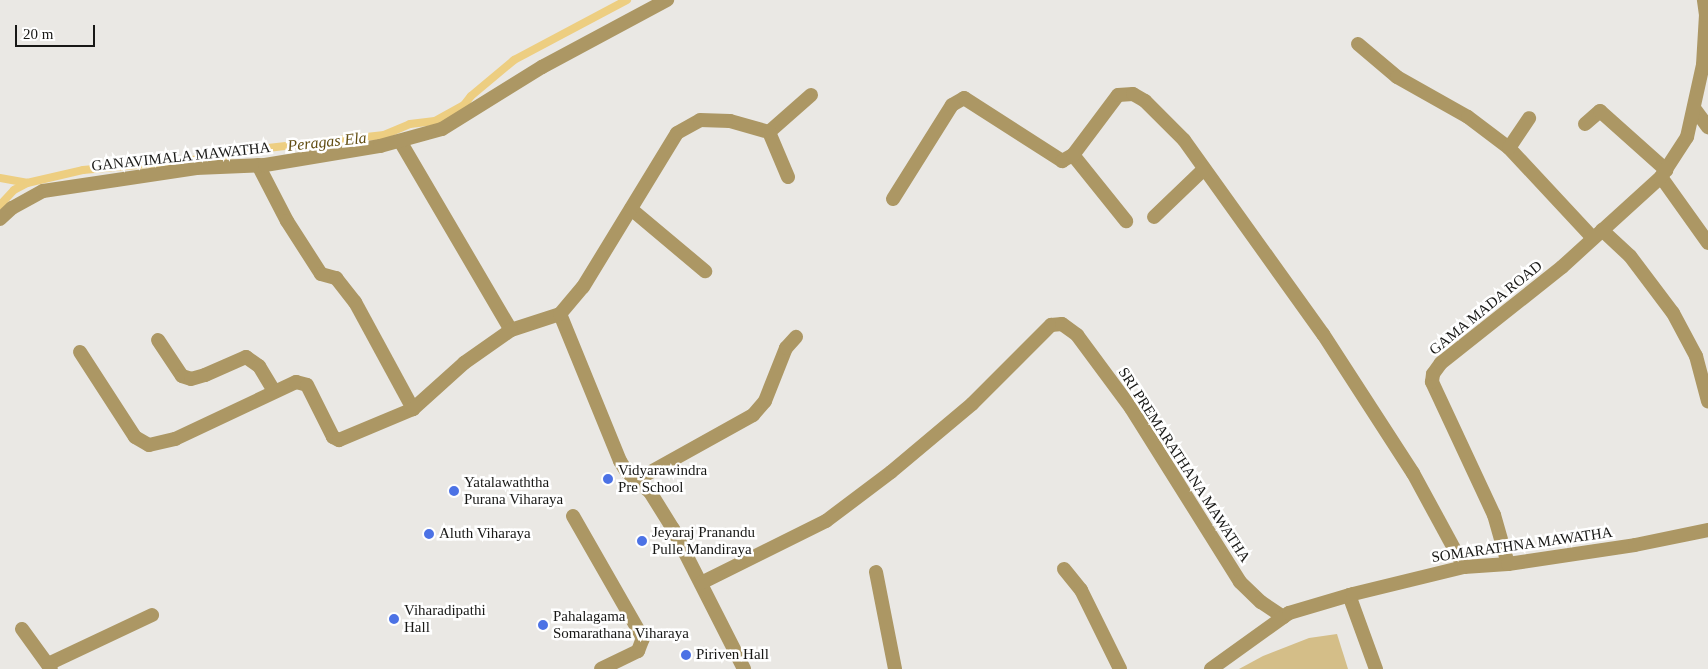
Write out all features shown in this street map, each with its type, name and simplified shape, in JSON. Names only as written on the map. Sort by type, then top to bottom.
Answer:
[{"type":"street","name":"GANAVIMALA MAWATHA","points":[[0,220],[12,208],[43,191],[196,168],[258,165],[400,141],[442,129],[542,67],[667,0]]},
{"type":"street","name":"GAMA MADA ROAD","points":[[1508,564],[1494,515],[1432,382],[1433,374],[1441,363],[1598,234],[1663,174],[1687,137],[1694,108],[1703,65],[1701,2]]},
{"type":"street","points":[[1358,44],[1397,77],[1468,117],[1509,148],[1598,234],[1630,256],[1673,313],[1696,356],[1708,401]]},
{"type":"street","points":[[893,199],[952,105],[964,98],[1062,161],[1073,155],[1118,95],[1133,94],[1165,119],[1204,169],[1323,334],[1408,465],[1464,568]]},
{"type":"street","points":[[769,132],[811,95]]},
{"type":"street","points":[[1694,108],[1708,128]]},
{"type":"street","points":[[1585,124],[1600,111],[1663,174],[1708,243]]},
{"type":"street","points":[[1509,148],[1529,118]]},
{"type":"street","points":[[80,352],[135,437],[149,445],[175,439],[296,382],[307,385],[333,437],[339,440],[414,409],[464,363],[511,330],[560,314],[583,287],[677,133],[700,120],[730,121],[769,132]]},
{"type":"street","points":[[769,132],[788,177]]},
{"type":"street","points":[[400,141],[511,330]]},
{"type":"street","points":[[1073,155],[1126,221]]},
{"type":"street","points":[[258,165],[287,221],[321,274],[336,278],[355,302],[414,409]]},
{"type":"street","points":[[1154,217],[1204,169]]},
{"type":"street","points":[[631,209],[706,271]]},
{"type":"street","points":[[560,314],[620,461],[650,492],[673,529],[744,669]]},
{"type":"street","name":"SRI PREMARATHANA MAWATHA","points":[[701,583],[826,521],[891,472],[972,404],[1051,325],[1062,324],[1077,335],[1131,408],[1240,582],[1261,602],[1283,617]]},
{"type":"street","points":[[638,479],[754,415],[765,401],[786,348],[796,337]]},
{"type":"street","points":[[158,340],[182,376],[191,379],[205,375],[246,357],[258,366],[274,391]]},
{"type":"street","points":[[572,516],[643,638],[638,651],[601,669]]},
{"type":"street","name":"SOMARATHNA MAWATHA","points":[[1211,669],[1283,617],[1349,595],[1464,568],[1508,564],[1635,545],[1708,530]]},
{"type":"street","points":[[1064,569],[1081,590],[1120,669]]},
{"type":"street","points":[[876,572],[895,669]]},
{"type":"street","points":[[1349,595],[1376,669]]},
{"type":"street","points":[[22,629],[50,667],[152,615]]},
{"type":"shaded area","points":[[1337,634],[1348,669],[1239,669],[1263,656],[1309,638]]},
{"type":"waterway","name":"Peragas Ela","points":[[0,205],[14,190],[27,183],[83,170],[223,157],[250,150],[384,135],[410,124],[435,121],[464,105],[471,96],[514,60],[627,0]]},
{"type":"waterway","points":[[0,178],[27,183]]},
{"type":"place","name":"Vidyarawindra Pre School","points":[[608,479]]},
{"type":"place","name":"Yatalawaththa Purana Viharaya","points":[[454,491]]},
{"type":"place","name":"Aluth Viharaya","points":[[429,534]]},
{"type":"place","name":"Jeyaraj Pranandu Pulle Mandiraya","points":[[642,541]]},
{"type":"place","name":"Viharadipathi Hall","points":[[394,619]]},
{"type":"place","name":"Pahalagama Somarathana Viharaya","points":[[543,625]]},
{"type":"place","name":"Piriven Hall","points":[[686,655]]}]
